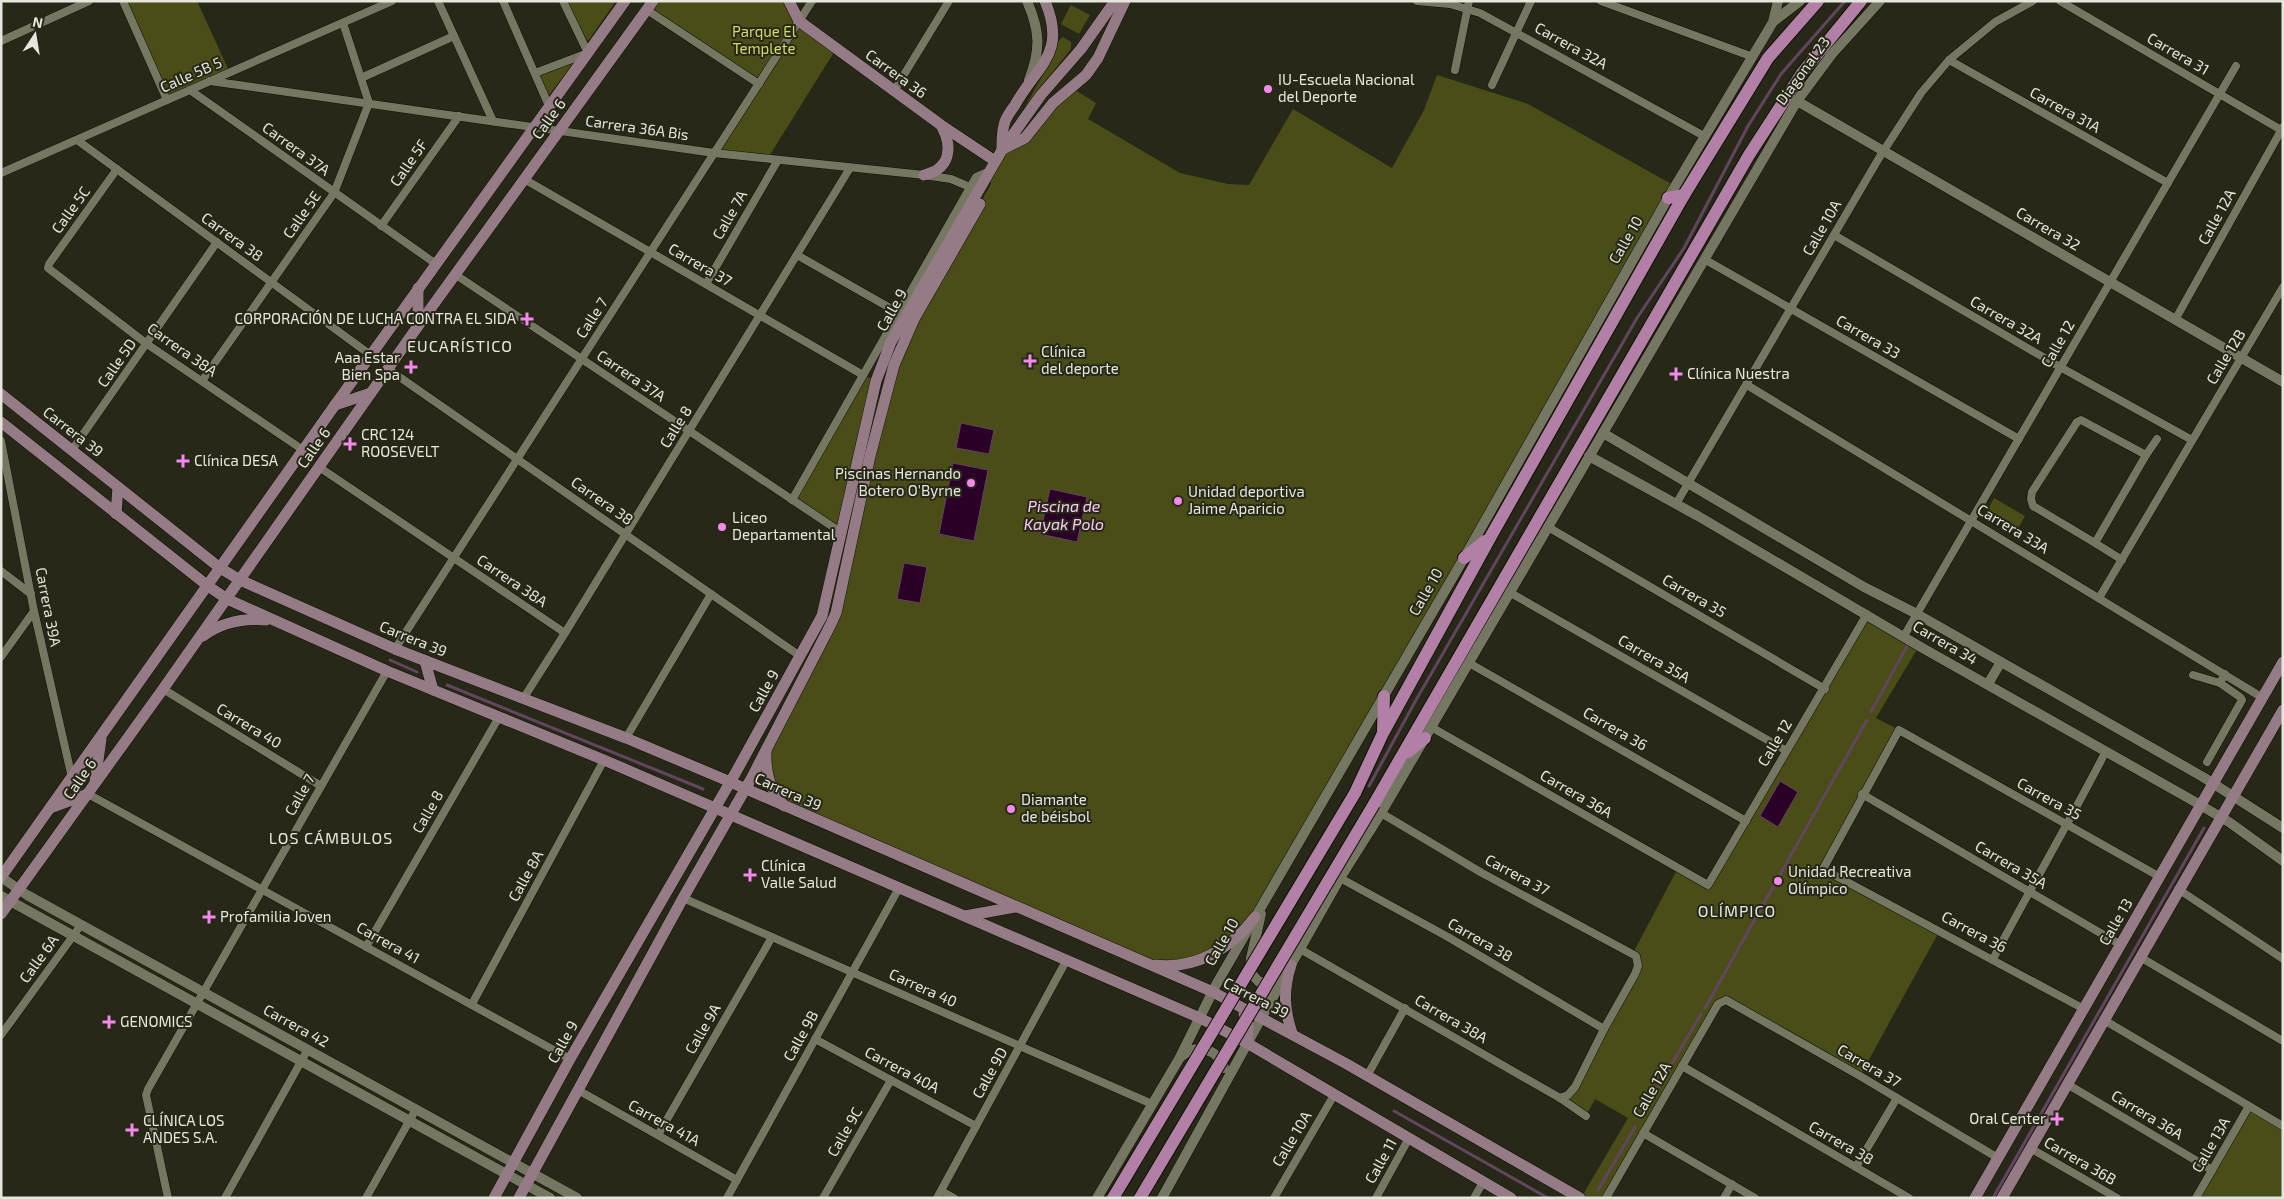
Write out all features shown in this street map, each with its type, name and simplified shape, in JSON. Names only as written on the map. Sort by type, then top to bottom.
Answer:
[{"type":"main road","name":"Calle 6","points":[[1,877],[335,405],[372,356],[418,288],[625,1]]},
{"type":"main road","name":"Carrera 36","points":[[788,1],[799,21],[941,125],[992,166]]},
{"type":"main road","points":[[1002,150],[1004,124],[1028,83],[1045,64],[1053,41],[1054,29],[1045,1]]},
{"type":"main road","name":"Calle 9","points":[[494,1198],[570,1059],[730,782],[825,608],[876,381],[891,342],[1002,150],[1041,95],[1080,49],[1115,1]]},
{"type":"main road","points":[[1002,150],[1026,138],[1053,103],[1086,75],[1098,58],[1125,1]]},
{"type":"main road","points":[[1710,139],[1768,58],[1818,1]]},
{"type":"main road","points":[[1140,1198],[1378,809],[1393,773],[1749,155],[1802,73],[1861,1]]},
{"type":"main road","name":"Calle 6","points":[[1,914],[6,899],[18,890],[91,789],[418,326],[650,6]]},
{"type":"main road","points":[[924,175],[938,170],[947,158],[949,143],[941,125]]},
{"type":"main road","name":"Calle 10","points":[[1112,1198],[1355,794],[1383,733],[1490,536],[1684,195],[1710,139]]},
{"type":"main road","name":"Calle 9","points":[[518,1198],[745,789],[836,613],[889,380],[914,319],[991,184],[992,166]]},
{"type":"main road","points":[[1672,216],[1667,200],[1684,195]]},
{"type":"main road","points":[[418,288],[418,326]]},
{"type":"main road","points":[[335,405],[371,393]]},
{"type":"main road","name":"Carrera 39","points":[[1,394],[220,568],[240,580],[395,649],[626,738],[730,782],[1213,992],[1367,1076],[1580,1198]]},
{"type":"main road","points":[[1,422],[226,599],[387,671],[604,760],[1200,1018],[1247,1043],[1511,1198]]},
{"type":"main road","points":[[864,434],[878,426]]},
{"type":"main road","points":[[116,514],[118,487]]},
{"type":"main road","points":[[1464,558],[1490,536]]},
{"type":"main road","points":[[195,643],[206,634],[230,622],[257,619],[282,625]]},
{"type":"main road","points":[[425,661],[433,690]]},
{"type":"main road","name":"Calle 13","points":[[1975,1198],[2283,662]]},
{"type":"main road","points":[[1383,733],[1384,696]]},
{"type":"main road","points":[[2002,1198],[2178,889],[2283,711]]},
{"type":"main road","points":[[1401,759],[1428,733]]},
{"type":"main road","points":[[50,808],[91,789],[101,737]]},
{"type":"main road","points":[[766,748],[765,764],[768,780],[775,794],[785,807]]},
{"type":"main road","points":[[1388,800],[1393,773]]},
{"type":"main road","points":[[964,916],[1015,907]]},
{"type":"main road","points":[[1144,963],[1166,966],[1201,959],[1231,943],[1245,931],[1255,917]]},
{"type":"main road","points":[[1291,965],[1286,980],[1284,996],[1286,1013],[1292,1034]]},
{"type":"main road","points":[[1232,1002],[1245,1015],[1248,1024],[1247,1043]]},
{"type":"street","points":[[124,1],[167,100]]},
{"type":"street","name":"Calle 5B 5","points":[[1,173],[392,1]]},
{"type":"street","points":[[438,1],[493,121]]},
{"type":"street","points":[[503,1],[549,106]]},
{"type":"street","points":[[535,73],[588,53],[563,1]]},
{"type":"street","name":"Calle 7","points":[[395,649],[812,1]]},
{"type":"street","points":[[894,91],[949,1]]},
{"type":"street","points":[[1027,1],[1038,31],[1039,47],[1037,61],[1028,83]]},
{"type":"street","name":"Carrera 32A","points":[[1417,1],[1468,4],[1710,139]]},
{"type":"street","points":[[1492,85],[1531,1]]},
{"type":"street","points":[[1601,1],[1753,57]]},
{"type":"street","name":"Calle 10","points":[[1097,1198],[1179,1059],[1213,992],[1255,917],[1464,558],[1667,200],[1710,139],[1753,57],[1774,22],[1778,1]]},
{"type":"street","points":[[1774,22],[1800,1]]},
{"type":"street","name":"Diagonal 23","points":[[1704,259],[1797,101],[1832,54],[1880,1]]},
{"type":"street","name":"Calle 10A","points":[[1676,504],[1884,151],[1921,93],[1949,60],[1995,22],[2032,1]]},
{"type":"street","name":"Carrera 31","points":[[2060,1],[2282,129]]},
{"type":"street","points":[[1,41],[85,2]]},
{"type":"street","points":[[1455,70],[1468,4]]},
{"type":"street","points":[[650,6],[759,84]]},
{"type":"street","points":[[343,23],[369,103]]},
{"type":"street","points":[[361,78],[454,36]]},
{"type":"street","name":"Carrera 31A","points":[[1949,60],[2168,183]]},
{"type":"street","name":"Calle 12","points":[[1904,636],[2236,66]]},
{"type":"street","name":"Carrera 36A Bis","points":[[210,81],[714,153],[924,175],[951,179],[970,187]]},
{"type":"street","name":"Carrera 37A","points":[[190,90],[436,264]]},
{"type":"street","name":"Carrera 32","points":[[1797,101],[2283,382]]},
{"type":"street","name":"Calle 5E","points":[[202,381],[334,193],[369,103]]},
{"type":"street","name":"Calle 5F","points":[[381,226],[459,116]]},
{"type":"street","name":"Calle 12A","points":[[2175,320],[2282,129]]},
{"type":"street","name":"Carrera 38","points":[[77,140],[372,356]]},
{"type":"street","name":"Calle 7A","points":[[706,284],[778,160]]},
{"type":"street","name":"Calle 9","points":[[792,500],[897,312],[970,187],[976,177],[992,166]]},
{"type":"street","name":"Calle 8","points":[[523,699],[850,168]]},
{"type":"street","name":"Calle 5C","points":[[48,268],[117,169]]},
{"type":"street","name":"Carrera 37","points":[[524,180],[863,375]]},
{"type":"street","name":"Carrera 32A","points":[[1834,235],[2060,367],[2192,440]]},
{"type":"street","name":"Calle 5D","points":[[72,450],[217,242]]},
{"type":"street","points":[[797,255],[897,312]]},
{"type":"street","points":[[1162,1198],[1378,809],[1388,800],[1428,733],[1508,592],[1548,527],[1704,259]]},
{"type":"street","name":"Carrera 33","points":[[1704,259],[2019,439]]},
{"type":"street","name":"Carrera 38A","points":[[48,268],[147,344],[303,450]]},
{"type":"street","name":"Carrera 37A","points":[[456,274],[842,532]]},
{"type":"street","name":"Calle 12B","points":[[2099,598],[2283,287]]},
{"type":"street","name":"Carrera 38","points":[[388,369],[800,656]]},
{"type":"street","name":"Carrera 33A","points":[[1747,385],[2263,698]]},
{"type":"street","points":[[2122,560],[2033,506],[2032,492],[2077,422],[2081,420],[2146,455]]},
{"type":"street","name":"Carrera 34","points":[[1603,433],[1864,587],[1917,614],[2234,795],[2283,828]]},
{"type":"street","points":[[2095,544],[2157,439]]},
{"type":"street","name":"Carrera 39A","points":[[1,441],[34,612],[72,778]]},
{"type":"street","name":"Carrera 34","points":[[1589,456],[2221,817],[2283,861]]},
{"type":"street","name":"Carrera 38A","points":[[319,467],[565,633]]},
{"type":"street","name":"Carrera 35","points":[[1548,527],[1825,688]]},
{"type":"street","points":[[1,571],[31,594]]},
{"type":"street","name":"Carrera 35A","points":[[1508,592],[1786,750]]},
{"type":"street","points":[[626,738],[711,594]]},
{"type":"street","points":[[1,657],[34,612]]},
{"type":"street","name":"Calle 12","points":[[1708,885],[1867,614]]},
{"type":"street","points":[[1988,684],[2001,662]]},
{"type":"street","name":"Carrera 36","points":[[1468,663],[1746,821]]},
{"type":"street","name":"Calle 7","points":[[168,1198],[146,1095],[148,1089],[387,671]]},
{"type":"street","points":[[2220,683],[2225,674]]},
{"type":"street","points":[[2193,675],[2220,683],[2242,700],[2207,762]]},
{"type":"street","name":"Carrera 40","points":[[163,689],[322,786]]},
{"type":"street","name":"Calle 8","points":[[366,947],[499,717]]},
{"type":"street","name":"Carrera 35","points":[[1862,794],[1899,730],[2160,878]]},
{"type":"street","name":"Carrera 36A","points":[[1428,733],[1708,885]]},
{"type":"street","points":[[1993,959],[2029,891],[2068,826],[2106,751]]},
{"type":"street","name":"Calle 8A","points":[[472,1004],[604,760]]},
{"type":"street","name":"Carrera 41","points":[[91,789],[262,889],[570,1059]]},
{"type":"street","name":"Carrera 35A","points":[[1862,794],[2121,945]]},
{"type":"street","name":"Carrera 36","points":[[1862,794],[1823,869],[2084,1009]]},
{"type":"street","name":"Carrera 37","points":[[1378,809],[1482,873],[1633,953],[1638,961],[1635,974],[1604,1029]]},
{"type":"street","name":"Carrera 42","points":[[1,877],[18,890],[577,1198]]},
{"type":"street","name":"Carrera 38","points":[[1340,878],[1448,937],[1604,1029]]},
{"type":"street","name":"Calle 9B","points":[[727,1198],[899,888]]},
{"type":"street","points":[[2178,889],[2283,959]]},
{"type":"street","name":"Carrera 40","points":[[683,898],[1152,1104]]},
{"type":"street","name":"Carrera 42","points":[[6,899],[508,1173],[550,1198]]},
{"type":"street","points":[[1264,902],[1251,958],[1250,972],[1255,979],[1262,983],[1273,982],[1284,977]]},
{"type":"street","name":"Calle 6A","points":[[1,1034],[81,925]]},
{"type":"street","name":"Calle 9A","points":[[658,1135],[772,937]]},
{"type":"street","name":"Carrera 38A","points":[[1300,949],[1560,1098],[1586,1116]]},
{"type":"street","points":[[2140,957],[2283,1041]]},
{"type":"street","name":"Calle 9D","points":[[939,1194],[1066,961]]},
{"type":"street","name":"Calle 12A","points":[[1606,1198],[1718,1004],[1726,1000]]},
{"type":"street","name":"Carrera 37","points":[[1726,1000],[1998,1158]]},
{"type":"street","points":[[1367,1076],[1405,1008]]},
{"type":"street","points":[[2104,1020],[2283,1126]]},
{"type":"street","points":[[1560,1098],[1568,1094],[1575,1087],[1604,1029]]},
{"type":"street","name":"Carrera 40A","points":[[815,1039],[976,1126]]},
{"type":"street","points":[[1179,1059],[1193,1050],[1202,1048],[1211,1051],[1223,1065],[1222,1088]]},
{"type":"street","points":[[225,1198],[308,1049]]},
{"type":"street","name":"Carrera 38","points":[[1682,1066],[1909,1198]]},
{"type":"street","name":"Calle 9C","points":[[823,1198],[890,1080]]},
{"type":"street","name":"Carrera 36A","points":[[2067,1084],[2212,1170]]},
{"type":"street","name":"Carrera 41A","points":[[578,1090],[737,1180]]},
{"type":"street","name":"Calle 10A","points":[[1274,1198],[1334,1095]]},
{"type":"street","points":[[1856,1167],[1897,1098]]},
{"type":"street","name":"Calle 13A","points":[[2196,1198],[2249,1106]]},
{"type":"street","points":[[366,1198],[416,1108]]},
{"type":"street","points":[[1643,1133],[1755,1198]]},
{"type":"street","name":"Calle 11","points":[[1376,1198],[1409,1138]]},
{"type":"street","name":"Carrera 36B","points":[[2030,1148],[2117,1198]]},
{"type":"street","points":[[1474,1198],[1483,1182]]},
{"type":"street","points":[[1724,1198],[1732,1184]]},
{"type":"street","points":[[939,1194],[954,1198]]},
{"type":"green space","points":[[123,1],[197,1],[230,73],[167,100]]},
{"type":"green space","points":[[565,1],[616,1],[588,41]]},
{"type":"green space","name":"Parque El Templete","points":[[653,1],[789,1],[799,21],[836,49],[768,158],[714,153],[758,84],[647,10]]},
{"type":"green space","points":[[1071,5],[1090,15],[1079,34],[1061,24]]},
{"type":"green space","points":[[1063,37],[1071,42],[1071,49],[1025,107],[1055,53],[1059,40]]},
{"type":"green space","points":[[575,61],[546,99],[537,74]]},
{"type":"green space","name":"Unidad deportiva Jaime Aparicio","points":[[1437,75],[1528,104],[1675,186],[1255,917],[1231,943],[1166,966],[785,807],[765,764],[825,635],[870,456],[914,319],[991,184],[990,171],[1002,150],[1025,138],[1072,88],[1096,103],[1088,119],[1180,173],[1228,184],[1249,185],[1293,109],[1392,168],[1424,110]]},
{"type":"green space","points":[[863,375],[876,381],[842,533],[792,500]]},
{"type":"green space","points":[[1994,498],[2025,516],[2016,532],[1985,514]]},
{"type":"green space","name":"Unidad Recreativa Olímpico","points":[[1867,614],[1919,646],[1876,718],[1899,730],[1823,869],[1940,930],[1860,1076],[1721,1000],[1606,1198],[1581,1198],[1628,1118],[1595,1099],[1586,1116],[1560,1098],[1568,1095],[1635,974],[1633,953],[1678,868],[1707,885]]},
{"type":"green space","points":[[2249,1106],[2283,1126],[2283,1198],[2196,1198]]},
{"type":"water","points":[[961,423],[994,430],[989,454],[956,448]]},
{"type":"water","points":[[953,463],[988,470],[974,541],[939,534]]},
{"type":"water","name":"Piscina de Kayak Polo","points":[[1050,489],[1087,497],[1077,542],[1040,534]]},
{"type":"water","points":[[904,563],[927,567],[920,603],[897,599]]},
{"type":"water","points":[[1780,781],[1798,792],[1778,827],[1760,816]]},
{"type":"waterway","points":[[1369,786],[1416,700],[1637,318],[1684,248],[1748,126],[1781,74],[1845,1]]},
{"type":"waterway","points":[[1871,712],[1907,646]]},
{"type":"waterway","points":[[390,660],[417,672]]},
{"type":"waterway","points":[[447,685],[703,789]]},
{"type":"waterway","points":[[1705,1008],[1867,720]]},
{"type":"waterway","points":[[1993,1198],[2204,828]]},
{"type":"waterway","points":[[1640,1118],[1701,1014]]},
{"type":"waterway","points":[[1394,1111],[1548,1198]]},
{"type":"waterway","points":[[1598,1190],[1635,1127]]},
{"type":"place","name":"IU-Escuela Nacional del Deporte","points":[[1268,89]]},
{"type":"place","name":"CORPORACIÓN DE LUCHA CONTRA EL SIDA","points":[[527,319]]},
{"type":"place","name":"Clínica del deporte","points":[[1030,361]]},
{"type":"place","name":"Aaa Estar Bien Spa","points":[[411,367]]},
{"type":"place","name":"Clínica Nuestra","points":[[1676,374]]},
{"type":"place","name":"CRC 124 ROOSEVELT","points":[[350,444]]},
{"type":"place","name":"Clínica DESA","points":[[183,461]]},
{"type":"place","name":"Piscinas Hernando Botero O'Byrne","points":[[971,483]]},
{"type":"place","name":"Unidad deportiva Jaime Aparicio","points":[[1178,501]]},
{"type":"place","name":"Liceo Departamental","points":[[722,527]]},
{"type":"place","name":"Diamante de béisbol","points":[[1011,809]]},
{"type":"place","name":"Clínica Valle Salud","points":[[750,875]]},
{"type":"place","name":"Unidad Recreativa Olímpico","points":[[1778,881]]},
{"type":"place","name":"Profamilia Joven","points":[[209,917]]},
{"type":"place","name":"GENOMICS","points":[[109,1022]]},
{"type":"place","name":"Oral Center","points":[[2057,1119]]},
{"type":"place","name":"CLÍNICA LOS ANDES S.A.","points":[[132,1130]]},
{"type":"district","name":"EUCARÍSTICO","points":[[460,346]]},
{"type":"district","name":"LOS CÁMBULOS","points":[[331,838]]},
{"type":"district","name":"OLÍMPICO","points":[[1737,911]]}]
